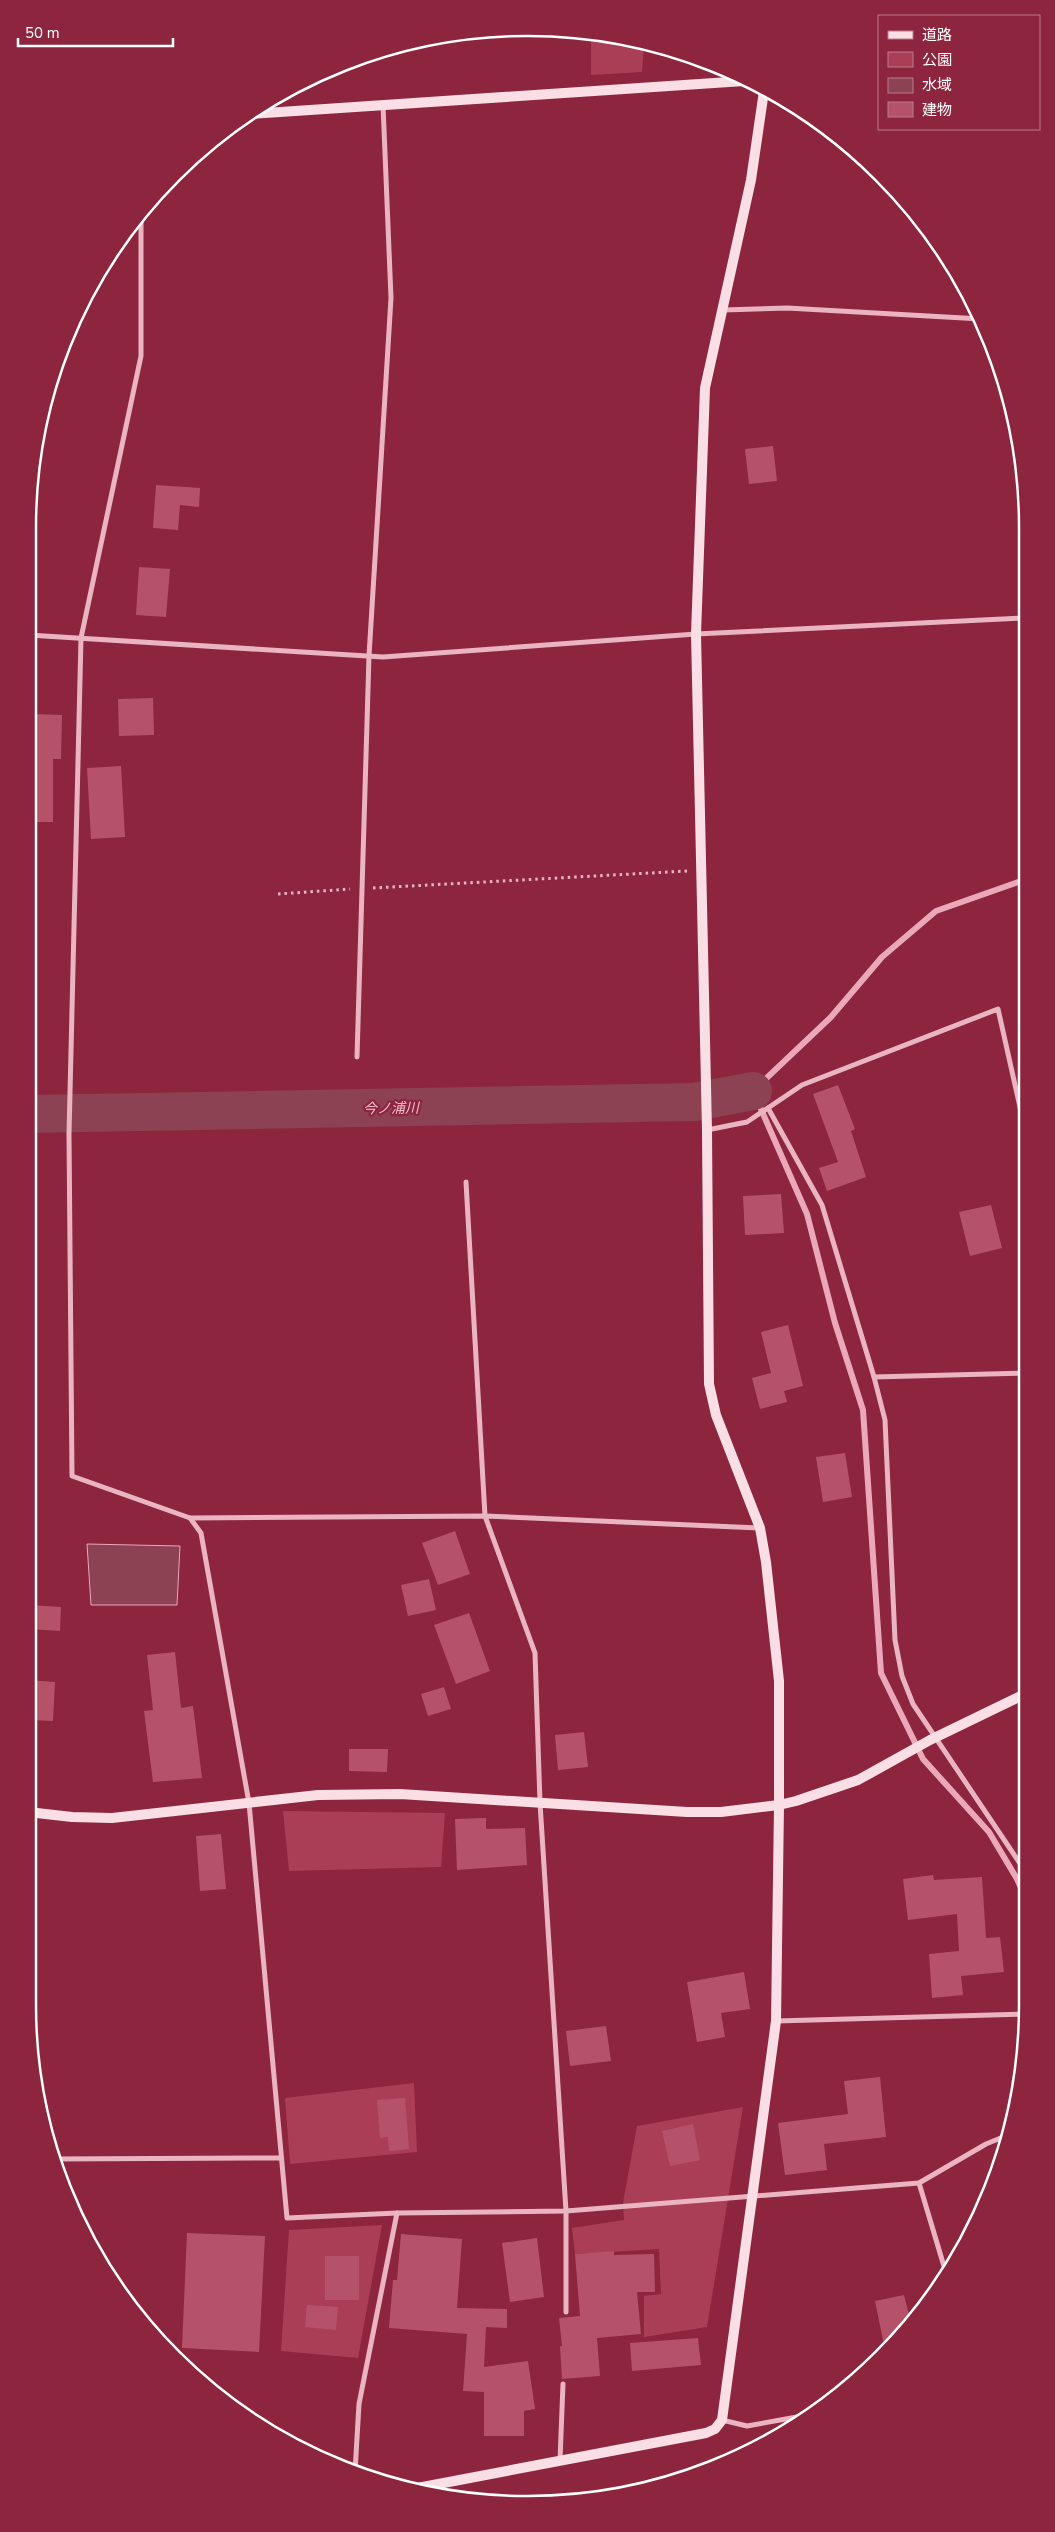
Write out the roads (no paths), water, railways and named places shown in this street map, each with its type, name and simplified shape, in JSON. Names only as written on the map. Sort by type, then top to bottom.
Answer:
[{"type":"street","points":[[264,113],[735,83]]},
{"type":"street","points":[[428,2485],[706,2433],[715,2429],[722,2420],[776,2021],[780,1805],[779,1681],[766,1562],[760,1528],[716,1415],[709,1384],[707,1130],[696,634],[705,388],[751,180],[763,97]]},
{"type":"street","points":[[357,1057],[369,656],[390,298],[383,105]]},
{"type":"street","points":[[141,224],[141,356],[81,638],[69,1134],[72,1476],[190,1518],[485,1516],[760,1528]]},
{"type":"street","points":[[722,310],[787,308],[972,318]]},
{"type":"street","points":[[36,635],[383,657],[696,634],[1019,618]]},
{"type":"street","points":[[707,1130],[747,1122],[802,1085],[998,1009],[1019,1103]]},
{"type":"street","points":[[768,1108],[822,1205],[874,1377],[885,1420],[895,1640],[902,1676],[913,1704],[937,1737],[1019,1862]]},
{"type":"street","points":[[466,1182],[485,1516],[535,1653],[540,1803],[566,2211],[566,2312]]},
{"type":"street","points":[[874,1377],[1019,1373]]},
{"type":"street","points":[[190,1518],[200,1533],[249,1803],[287,2218],[396,2213],[566,2211],[919,2183],[986,2144],[1000,2139]]},
{"type":"street","points":[[36,1813],[72,1817],[112,1818],[249,1803],[359,1794],[400,1794],[687,1812],[721,1812],[796,1802],[858,1780],[937,1737],[1019,1697]]},
{"type":"street","points":[[776,2021],[1019,2014]]},
{"type":"street","points":[[61,2159],[280,2158]]},
{"type":"street","points":[[919,2183],[943,2265]]},
{"type":"street","points":[[355,2464],[359,2404],[396,2213]]},
{"type":"street","points":[[560,2460],[563,2384]]},
{"type":"street","points":[[722,2420],[747,2426],[792,2418]]},
{"type":"water","points":[[87,1544],[180,1546],[177,1605],[91,1605]]},
{"type":"waterway","points":[[1019,882],[936,911],[882,957],[831,1017],[753,1091],[807,1214],[835,1323],[863,1410],[881,1673],[923,1759],[989,1832],[1019,1883]]},
{"type":"waterway","name":"今ノ浦川","points":[[36,1114],[694,1102],[753,1091]]}]
